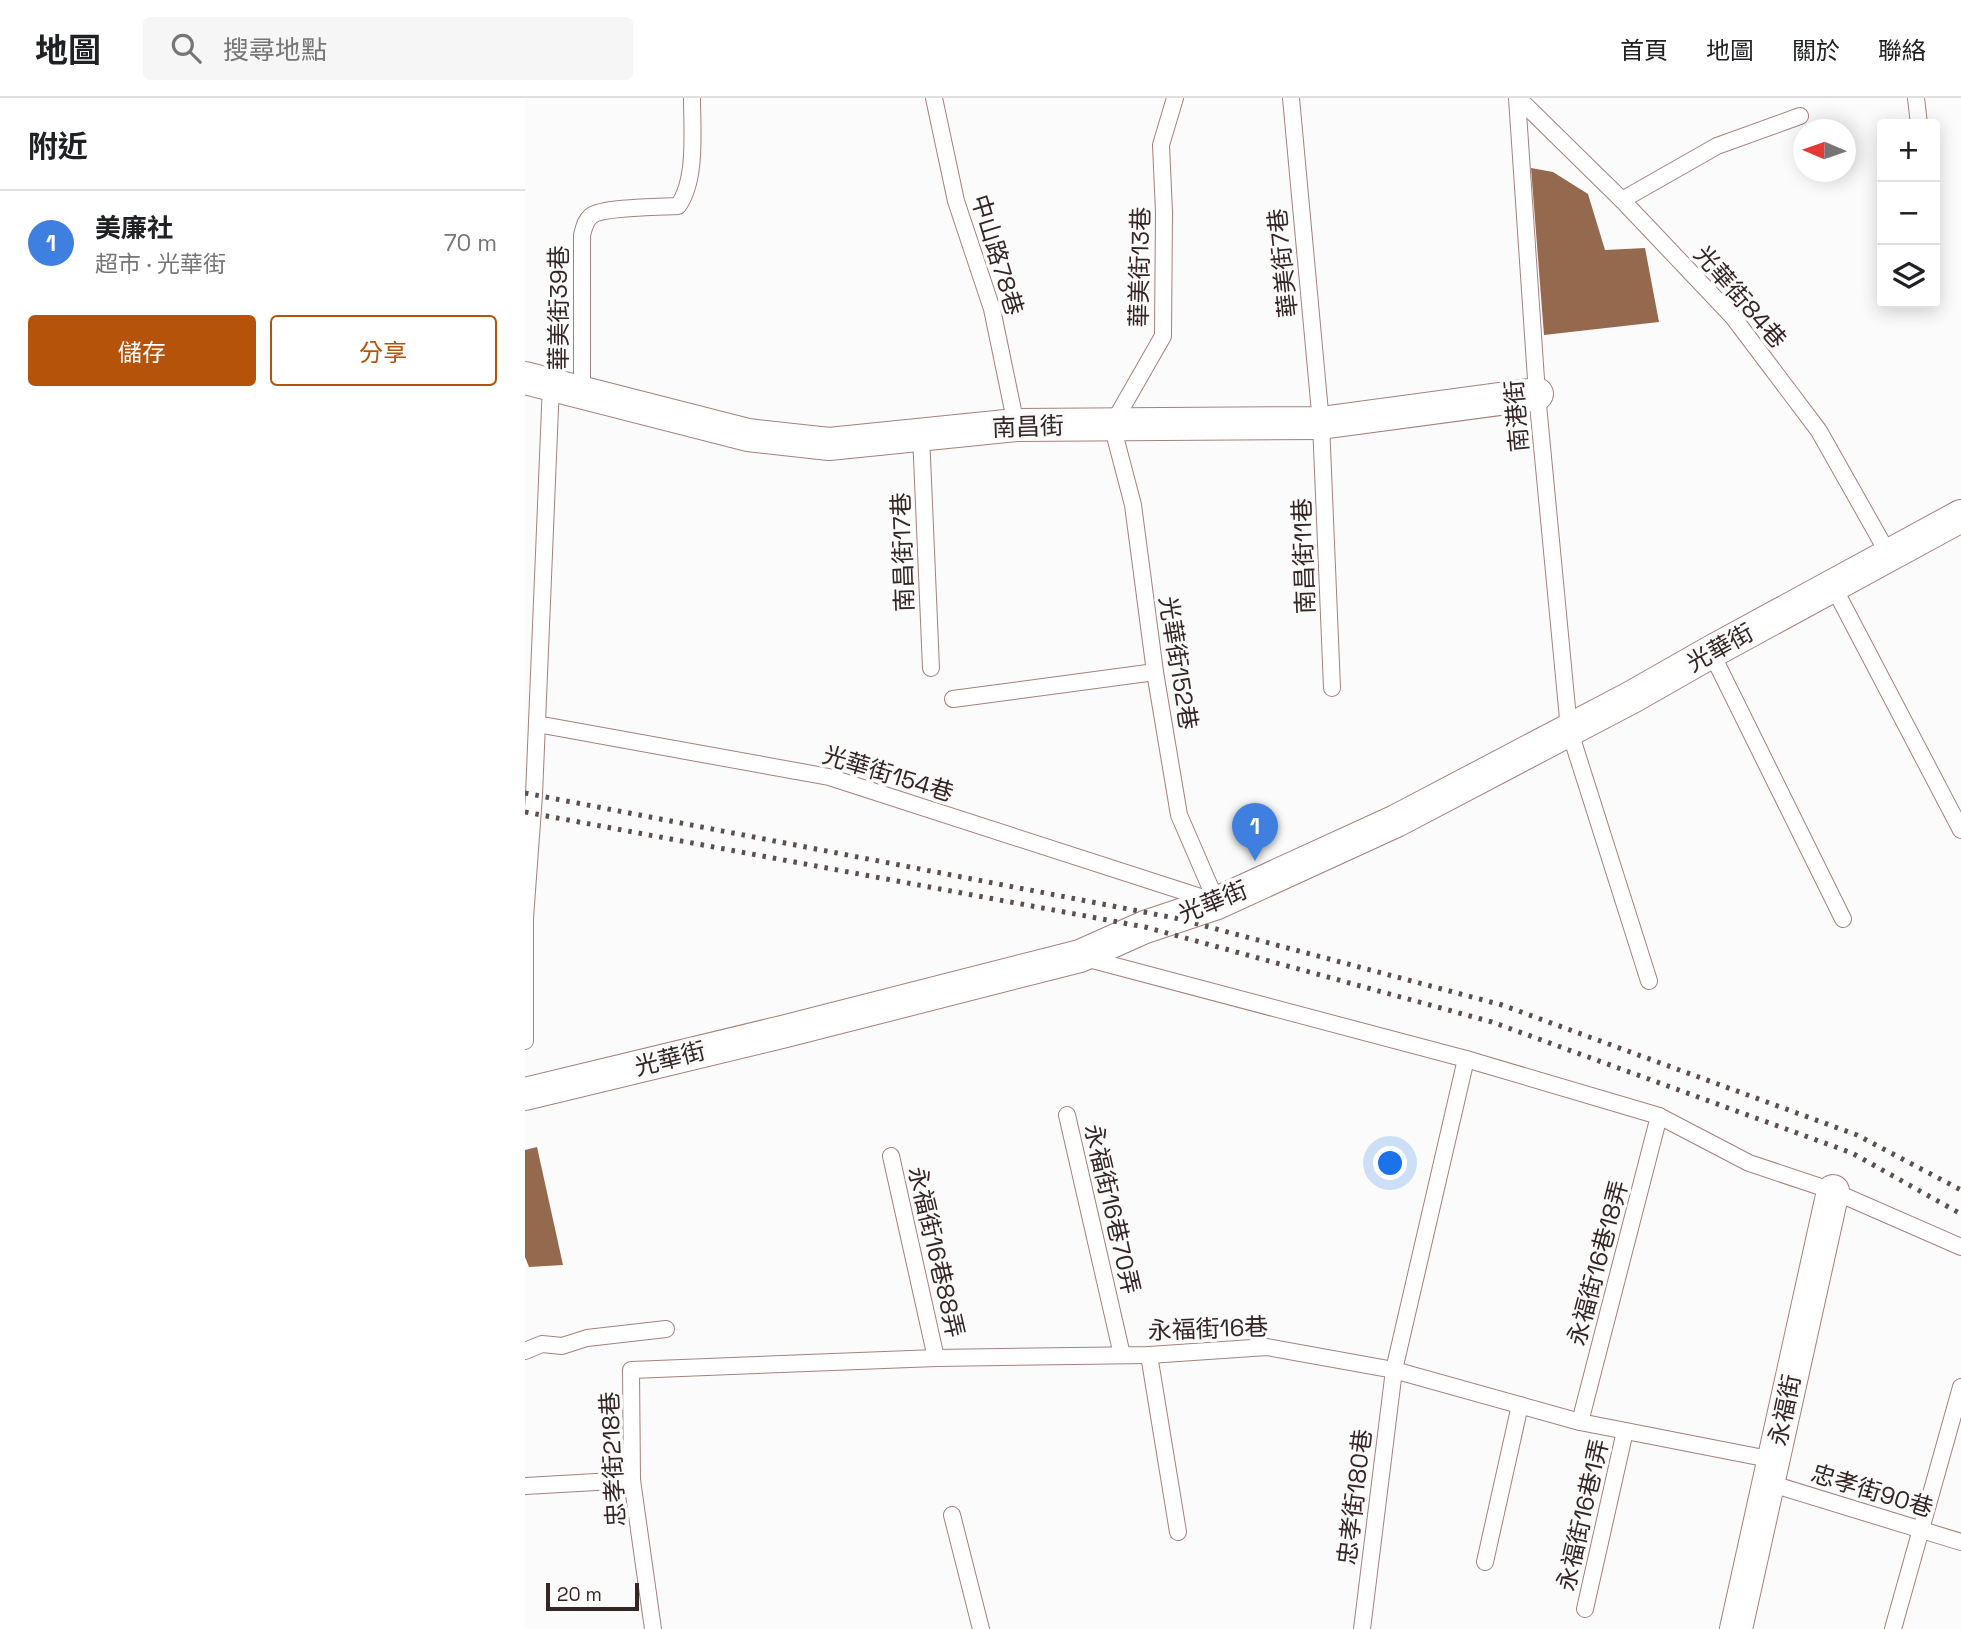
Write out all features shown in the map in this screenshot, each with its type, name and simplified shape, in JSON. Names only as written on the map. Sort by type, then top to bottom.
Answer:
[{"type":"street","name":"南昌街","points":[[538,381],[748,435],[829,444],[1016,425],[1321,423],[1537,394]]},
{"type":"street","name":"光華街","points":[[525,1094],[1080,956],[1146,927],[1217,902],[1396,821],[1632,697],[1961,516]]},
{"type":"street","name":"永福街","points":[[1736,1629],[1833,1191]]},
{"type":"lane","name":"華美街39巷","points":[[582,393],[582,235],[585,223],[593,214],[608,211],[678,206],[685,197],[691,165],[692,98]]},
{"type":"lane","name":"中山路78巷","points":[[934,98],[956,201],[992,309],[1016,425]]},
{"type":"lane","name":"華美街13巷","points":[[1112,425],[1163,336],[1164,212],[1161,145],[1175,98]]},
{"type":"lane","name":"華美街7巷","points":[[1291,98],[1321,423]]},
{"type":"lane","name":"光華街84巷","points":[[1517,98],[1622,200],[1733,317],[1819,431],[1889,555]]},
{"type":"lane","name":"南港街","points":[[1517,98],[1537,394],[1569,729],[1649,981]]},
{"type":"lane","points":[[1916,98],[1918,119]]},
{"type":"lane","points":[[1622,200],[1717,146],[1800,116]]},
{"type":"lane","points":[[525,1041],[525,918],[543,594],[538,381]]},
{"type":"lane","name":"南昌街11巷","points":[[1321,423],[1332,688]]},
{"type":"lane","name":"光華街152巷","points":[[1112,425],[1133,505],[1155,672],[1179,815],[1217,902]]},
{"type":"lane","name":"南昌街17巷","points":[[921,434],[931,668]]},
{"type":"lane","points":[[1833,586],[1961,830]]},
{"type":"lane","points":[[525,590],[543,594]]},
{"type":"lane","points":[[1711,652],[1843,919]]},
{"type":"lane","points":[[953,699],[1155,672]]},
{"type":"lane","name":"光華街154巷","points":[[537,724],[829,776],[1217,902]]},
{"type":"lane","points":[[1080,956],[1466,1059],[1660,1116],[1749,1163],[1833,1191],[1961,1247]]},
{"type":"lane","name":"忠孝街180巷","points":[[1361,1629],[1394,1370],[1466,1059]]},
{"type":"lane","name":"永福街16巷70弄","points":[[1067,1115],[1122,1355]]},
{"type":"lane","name":"永福街16巷18弄","points":[[1580,1422],[1660,1116]]},
{"type":"lane","name":"永福街16巷88弄","points":[[891,1156],[936,1358]]},
{"type":"lane","points":[[525,1351],[542,1344],[562,1346],[587,1338],[666,1329]]},
{"type":"lane","name":"永福街16巷","points":[[631,1370],[936,1358],[1149,1355],[1267,1347],[1394,1370],[1771,1472]]},
{"type":"lane","points":[[1149,1355],[1178,1532]]},
{"type":"lane","name":"忠孝街218巷","points":[[631,1370],[632,1480],[653,1629]]},
{"type":"lane","points":[[1893,1629],[1961,1387]]},
{"type":"lane","points":[[1485,1562],[1520,1405]]},
{"type":"lane","name":"永福街16巷1弄","points":[[1585,1609],[1625,1431]]},
{"type":"lane","name":"忠孝街90巷","points":[[1771,1472],[1920,1530],[1961,1542]]},
{"type":"lane","points":[[525,1486],[632,1480]]},
{"type":"lane","points":[[953,1515],[981,1629]]},
{"type":"building","points":[[1531,168],[1553,172],[1588,194],[1605,250],[1645,248],[1659,322],[1544,335]]},
{"type":"building","points":[[537,1147],[563,1265],[529,1267],[525,1257],[525,1150]]},
{"type":"railway","points":[[525,793],[1175,918],[1502,1005],[1857,1135],[1961,1190]]},
{"type":"railway","points":[[525,812],[1145,927],[1492,1022],[1852,1153],[1961,1214]]},
{"type":"place","name":"美廉社","points":[[1255,861]]}]
